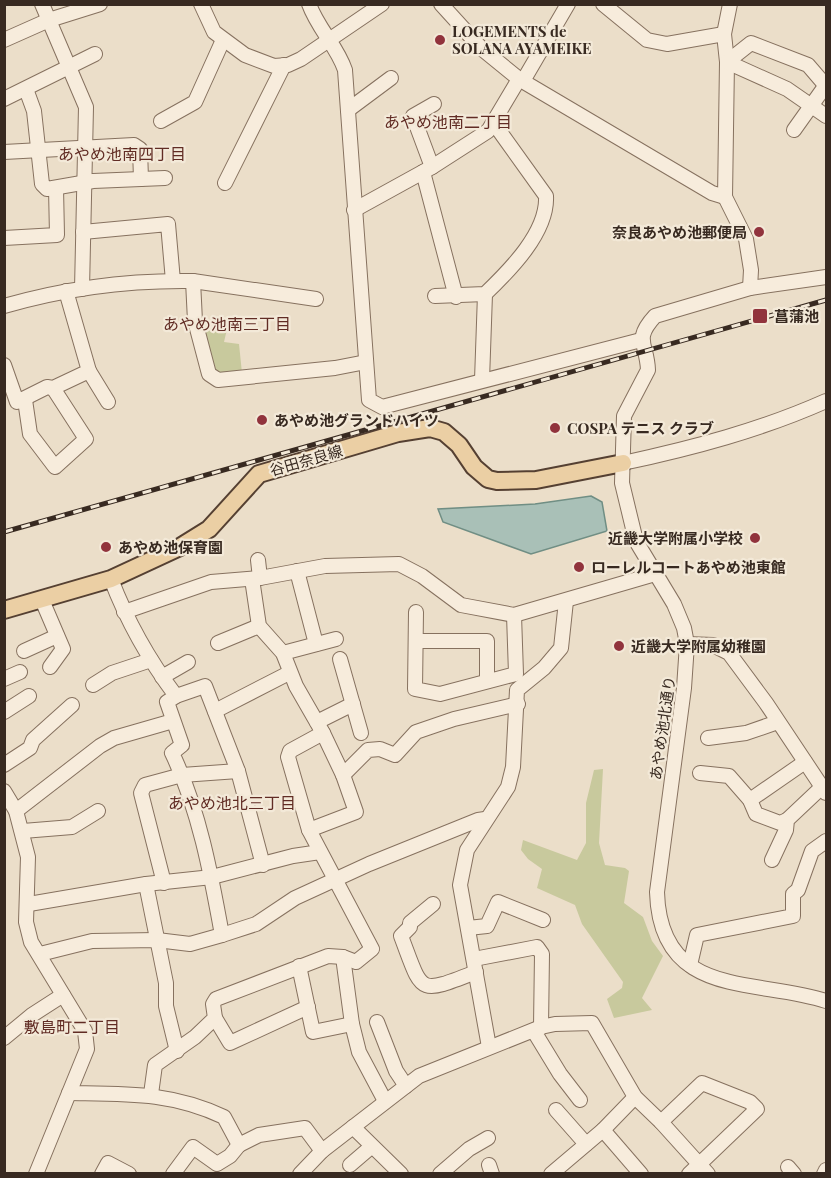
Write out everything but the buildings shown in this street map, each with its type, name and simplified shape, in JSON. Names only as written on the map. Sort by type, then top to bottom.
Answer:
[{"type":"main road","name":"谷田奈良線","points":[[4,609],[111,579],[180,548],[209,529],[259,474],[398,433],[430,428],[444,432],[459,445],[474,468],[488,478],[497,481],[536,480],[623,463]]},
{"type":"street","points":[[42,4],[86,107],[87,148],[82,289]]},
{"type":"street","points":[[201,4],[214,32],[223,39],[261,62],[284,65],[301,59],[382,4]]},
{"type":"street","points":[[309,4],[314,18],[340,56],[345,70],[369,400],[382,407],[641,340],[645,327],[655,316],[750,288],[826,277]]},
{"type":"street","points":[[441,4],[481,48],[521,80],[712,193],[725,197]]},
{"type":"street","points":[[354,210],[488,131],[568,4]]},
{"type":"street","points":[[603,4],[647,40],[667,44],[724,34]]},
{"type":"street","points":[[730,4],[724,34],[727,62],[725,197],[746,239],[751,270],[750,288]]},
{"type":"street","points":[[4,40],[49,20],[99,5]]},
{"type":"street","points":[[161,121],[195,102],[223,39]]},
{"type":"street","points":[[727,62],[751,44],[807,65],[826,85],[794,130]]},
{"type":"street","points":[[4,99],[94,54]]},
{"type":"street","points":[[727,62],[787,89],[826,116]]},
{"type":"street","points":[[225,183],[284,65]]},
{"type":"street","points":[[348,110],[391,78]]},
{"type":"street","points":[[26,89],[34,111],[42,184],[47,189],[165,178]]},
{"type":"street","points":[[434,104],[412,116],[427,169],[456,297]]},
{"type":"street","points":[[435,296],[456,297],[485,294],[506,274],[530,241],[546,205],[546,195],[493,122]]},
{"type":"street","points":[[4,152],[134,145],[140,150],[141,179]]},
{"type":"street","points":[[4,238],[57,235],[56,188]]},
{"type":"street","points":[[83,232],[168,224],[173,281]]},
{"type":"street","points":[[5,304],[66,291],[125,283],[173,281],[193,281],[316,299]]},
{"type":"street","points":[[193,281],[198,330],[209,374],[218,380],[335,368],[366,362]]},
{"type":"street","points":[[66,291],[89,371],[108,402]]},
{"type":"street","points":[[482,380],[485,294]]},
{"type":"street","name":"あやめ池北通り","points":[[641,340],[648,364],[645,381],[624,416],[622,483],[628,516],[636,541],[680,616],[687,644],[684,688],[657,892],[659,916],[667,936],[690,965],[719,981],[805,995],[826,1001]]},
{"type":"street","points":[[4,365],[17,402],[47,387],[53,388],[89,371]]},
{"type":"street","points":[[25,400],[30,434],[55,467],[86,438],[53,388]]},
{"type":"street","points":[[623,463],[777,423],[826,401]]},
{"type":"street","points":[[258,560],[256,579],[259,626],[283,653],[289,673],[320,727],[343,775],[356,812],[309,830]]},
{"type":"street","points":[[124,612],[211,582],[256,579],[297,571],[316,561],[399,564],[422,576],[461,605],[514,615],[655,574]]},
{"type":"street","points":[[297,571],[316,644]]},
{"type":"street","points":[[111,579],[124,612],[151,660],[176,696]]},
{"type":"street","points":[[42,600],[63,649],[50,667]]},
{"type":"street","points":[[489,1047],[462,901],[461,870],[466,850],[508,787],[513,767],[517,690],[544,668],[561,648],[567,601]]},
{"type":"street","points":[[416,612],[415,689],[441,694],[516,674],[514,615]]},
{"type":"street","points":[[218,643],[259,626]]},
{"type":"street","points":[[24,651],[57,636]]},
{"type":"street","points":[[283,653],[336,639]]},
{"type":"street","points":[[416,641],[487,641],[487,681]]},
{"type":"street","points":[[687,644],[714,645],[729,653],[824,790],[787,820],[780,823],[756,814],[750,800],[729,776],[700,773]]},
{"type":"street","points":[[340,659],[361,733]]},
{"type":"street","points":[[93,686],[112,674],[151,660]]},
{"type":"street","points":[[162,677],[189,662]]},
{"type":"street","points":[[4,679],[20,672]]},
{"type":"street","points":[[215,711],[289,673]]},
{"type":"street","points":[[222,935],[212,877],[182,775],[172,753],[182,745],[167,702],[176,696],[205,686],[238,771],[263,865]]},
{"type":"street","points":[[4,712],[29,696]]},
{"type":"street","points":[[308,1007],[230,1043],[215,1018],[213,1004],[216,999],[328,956],[343,957],[356,962],[372,949],[309,830],[288,757],[290,751],[353,704]]},
{"type":"street","points":[[343,775],[368,750],[380,749],[395,755],[417,732],[454,718],[518,704]]},
{"type":"street","points":[[4,765],[30,748],[33,740],[72,705]]},
{"type":"street","points":[[16,811],[100,746],[114,738],[173,721]]},
{"type":"street","points":[[708,738],[746,733],[778,722]]},
{"type":"street","points":[[750,800],[805,762]]},
{"type":"street","points":[[164,883],[141,794],[145,785],[182,775],[238,771]]},
{"type":"street","points":[[4,791],[16,811],[28,857],[29,904],[26,922],[31,942],[85,1031],[87,1040],[87,1048],[36,1173]]},
{"type":"street","points":[[22,831],[72,827],[98,811]]},
{"type":"street","points":[[40,954],[92,941],[157,940],[190,944],[222,935],[256,924],[295,897],[444,833],[485,819]]},
{"type":"street","points":[[772,860],[786,830],[787,820]]},
{"type":"street","points":[[690,965],[697,935],[793,916],[793,894],[798,890],[812,851],[826,841]]},
{"type":"street","points":[[29,904],[146,884],[212,877],[293,856],[320,852]]},
{"type":"street","points":[[146,884],[165,983],[166,1006],[177,1051]]},
{"type":"street","points":[[468,928],[487,926],[498,902],[543,920]]},
{"type":"street","points":[[433,904],[410,923],[410,927],[401,936],[417,979],[426,987],[436,988],[475,966],[537,947],[542,954],[542,1027],[535,1034],[560,1074],[580,1100]]},
{"type":"street","points":[[343,957],[352,1024],[359,1052],[385,1101]]},
{"type":"street","points":[[300,966],[313,1032],[352,1024]]},
{"type":"street","points":[[4,1038],[32,1015],[63,995]]},
{"type":"street","points":[[151,1094],[155,1065],[177,1051],[215,1018]]},
{"type":"street","points":[[377,1022],[396,1071],[406,1086]]},
{"type":"street","points":[[300,1173],[322,1151],[385,1101],[439,1065],[542,1027],[555,1024],[592,1023],[635,1097],[704,1169]]},
{"type":"street","points":[[661,1122],[702,1083],[750,1101],[757,1109],[704,1169],[688,1173]]},
{"type":"street","points":[[69,1093],[151,1094],[180,1100],[224,1117],[239,1145]]},
{"type":"street","points":[[551,1173],[603,1130],[635,1097]]},
{"type":"street","points":[[556,1110],[586,1144]]},
{"type":"street","points":[[353,1127],[371,1147],[401,1173]]},
{"type":"street","points":[[173,1173],[193,1147],[218,1164],[230,1156],[239,1145],[279,1130],[305,1128],[322,1151]]},
{"type":"street","points":[[603,1130],[641,1173]]},
{"type":"street","points":[[440,1173],[469,1149],[488,1138]]},
{"type":"street","points":[[350,1165],[371,1147]]},
{"type":"street","points":[[102,1173],[108,1163],[129,1173]]},
{"type":"green space","points":[[201,327],[227,329],[224,342],[239,344],[242,373],[218,375],[212,371]]},
{"type":"green space","points":[[603,769],[599,843],[605,865],[625,868],[629,871],[624,903],[643,917],[652,941],[663,956],[642,998],[652,1010],[614,1018],[607,999],[622,988],[623,982],[582,924],[575,905],[537,888],[542,869],[528,859],[521,850],[523,840],[577,860],[586,843],[586,803],[594,770]]},
{"type":"shaded area","points":[[591,496],[602,502],[607,531],[531,554],[443,522],[438,509],[535,504]]},
{"type":"railway","points":[[4,532],[826,300]]},
{"type":"place","name":"LOGEMENTS de SOLANA AYAMEIKE","points":[[440,40]]},
{"type":"place","name":"奈良あやめ池郵便局","points":[[759,232]]},
{"type":"place","name":"菖蒲池","points":[[760,316]]},
{"type":"place","name":"あやめ池グランドハイツ","points":[[262,420]]},
{"type":"place","name":"COSPA テニス クラブ","points":[[555,428]]},
{"type":"place","name":"近畿大学附属小学校","points":[[755,538]]},
{"type":"place","name":"あやめ池保育園","points":[[106,547]]},
{"type":"place","name":"ローレルコートあやめ池東館","points":[[579,567]]},
{"type":"place","name":"近畿大学附属幼稚園","points":[[619,646]]},
{"type":"district","name":"あやめ池南二丁目","points":[[448,121]]},
{"type":"district","name":"あやめ池南四丁目","points":[[122,153]]},
{"type":"district","name":"あやめ池南三丁目","points":[[227,323]]},
{"type":"district","name":"あやめ池北三丁目","points":[[232,802]]},
{"type":"district","name":"敷島町二丁目","points":[[72,1026]]}]
